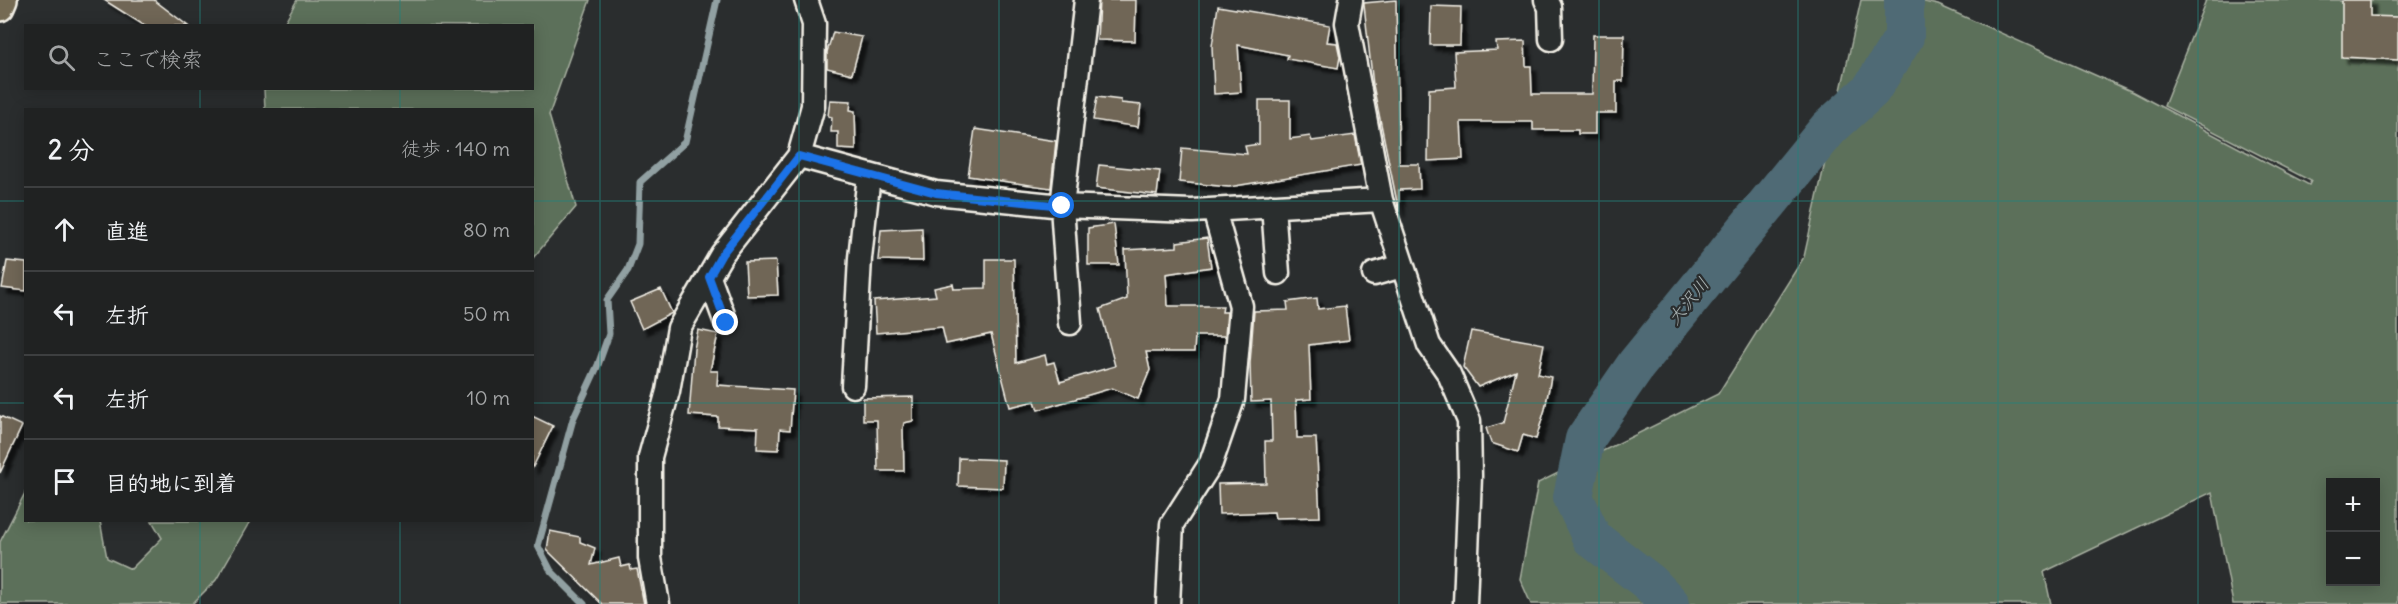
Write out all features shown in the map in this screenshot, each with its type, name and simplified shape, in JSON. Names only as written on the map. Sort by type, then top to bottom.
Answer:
[{"type":"main road","points":[[0,7],[3,0]]},
{"type":"street","points":[[658,604],[650,558],[650,457],[668,391],[680,328],[722,254],[799,156],[813,106],[814,24],[806,0]]},
{"type":"street","points":[[1070,323],[1062,206],[1086,0]]},
{"type":"street","points":[[1351,0],[1347,23],[1381,200],[1429,345],[1449,374],[1468,422],[1470,476],[1465,604]]},
{"type":"street","points":[[1546,0],[1550,7],[1551,39]]},
{"type":"street","points":[[799,156],[936,193],[1062,206],[1214,210],[1381,200]]},
{"type":"street","points":[[853,386],[860,258],[869,175]]},
{"type":"street","points":[[1273,206],[1278,273]]},
{"type":"street","points":[[1168,604],[1172,524],[1211,463],[1233,399],[1241,306],[1214,210]]},
{"type":"street","points":[[1374,274],[1402,266]]},
{"type":"street","points":[[709,277],[726,323]]},
{"type":"green space","points":[[297,0],[590,0],[549,115],[576,207],[534,257],[534,108],[265,108],[264,90],[534,90],[534,24],[284,24]]},
{"type":"green space","points":[[1861,0],[1916,0],[1938,5],[2133,92],[2309,185],[2311,181],[2164,106],[2206,0],[2398,0],[2398,604],[2233,604],[2212,492],[2044,572],[2051,604],[1531,604],[1520,579],[1538,483],[1718,394],[1804,257]]},
{"type":"green space","points":[[24,495],[24,522],[100,522],[107,558],[131,569],[162,538],[153,522],[249,522],[216,580],[192,604],[0,604],[0,542]]},
{"type":"building","points":[[104,0],[154,0],[185,24],[142,24]]},
{"type":"building","points":[[1099,0],[1136,0],[1135,41],[1097,40]]},
{"type":"building","points":[[1396,0],[1399,164],[1419,164],[1420,189],[1399,190],[1399,212],[1373,85],[1364,5],[1364,3]]},
{"type":"building","points":[[2342,0],[2370,0],[2370,16],[2398,17],[2398,60],[2342,57]]},
{"type":"building","points":[[1218,6],[1330,25],[1327,42],[1337,43],[1340,57],[1338,68],[1287,59],[1288,55],[1238,45],[1241,92],[1214,94],[1212,46]]},
{"type":"building","points":[[1431,6],[1461,7],[1460,45],[1430,45]]},
{"type":"building","points":[[833,32],[862,37],[852,74],[827,68],[827,52]]},
{"type":"building","points":[[1593,35],[1624,35],[1623,81],[1616,81],[1616,113],[1595,113],[1595,134],[1578,134],[1578,130],[1533,130],[1533,122],[1461,122],[1463,159],[1428,161],[1429,89],[1456,87],[1454,52],[1497,50],[1496,42],[1525,41],[1526,66],[1531,66],[1532,94],[1592,94]]},
{"type":"building","points":[[1097,97],[1141,105],[1138,127],[1093,120]]},
{"type":"building","points":[[830,100],[851,101],[850,110],[855,111],[856,150],[838,149],[838,132],[831,132],[832,117],[828,116]]},
{"type":"building","points":[[1259,100],[1290,100],[1290,139],[1310,136],[1312,141],[1355,135],[1361,165],[1229,187],[1179,182],[1182,148],[1247,154],[1245,146],[1259,144]]},
{"type":"building","points":[[975,129],[1056,141],[1051,188],[968,176]]},
{"type":"building","points":[[1099,165],[1160,171],[1157,195],[1096,188]]},
{"type":"building","points":[[1114,224],[1119,265],[1088,265],[1088,228]]},
{"type":"building","points":[[922,228],[923,261],[878,260],[881,230]]},
{"type":"building","points":[[1207,238],[1211,267],[1166,274],[1168,306],[1223,306],[1222,312],[1227,312],[1225,336],[1195,336],[1194,352],[1146,352],[1150,370],[1138,399],[1112,388],[1038,410],[1035,401],[1010,407],[991,334],[946,344],[942,327],[876,333],[874,301],[936,296],[934,288],[953,284],[954,289],[986,288],[986,259],[1014,259],[1016,363],[1045,355],[1047,364],[1054,362],[1060,382],[1115,366],[1100,309],[1127,299],[1125,250],[1177,247],[1177,242]]},
{"type":"building","points":[[7,261],[24,263],[24,291],[2,288]]},
{"type":"building","points":[[776,261],[778,295],[747,296],[745,262]]},
{"type":"building","points":[[661,289],[672,313],[642,329],[630,302]]},
{"type":"building","points":[[1317,298],[1318,309],[1345,306],[1349,340],[1309,345],[1311,399],[1296,400],[1297,438],[1316,438],[1320,517],[1275,518],[1274,512],[1219,514],[1218,484],[1266,483],[1265,441],[1272,441],[1271,401],[1251,402],[1250,363],[1254,311],[1288,310],[1287,302]]},
{"type":"building","points":[[698,330],[718,334],[710,371],[718,371],[717,385],[793,390],[790,430],[780,429],[779,450],[757,449],[758,428],[718,426],[718,417],[689,415],[694,349]]},
{"type":"building","points":[[1471,331],[1544,344],[1538,374],[1551,377],[1545,409],[1536,439],[1523,435],[1518,452],[1491,443],[1486,428],[1503,423],[1516,371],[1478,387],[1463,367]]},
{"type":"building","points":[[913,397],[913,421],[904,423],[903,428],[904,471],[878,471],[877,420],[863,420],[863,398]]},
{"type":"building","points":[[0,416],[22,426],[0,473]]},
{"type":"building","points":[[534,417],[553,426],[534,465]]},
{"type":"building","points":[[959,458],[1004,460],[1003,488],[958,486]]},
{"type":"building","points":[[550,531],[580,537],[580,542],[595,548],[591,565],[619,558],[621,567],[630,565],[631,570],[637,569],[644,604],[602,604],[547,550]]},
{"type":"waterway","points":[[584,604],[551,571],[538,546],[573,419],[598,365],[609,334],[607,300],[628,270],[638,244],[640,182],[685,142],[717,0]]},
{"type":"waterway","name":"大沢川","points":[[1670,604],[1650,583],[1592,538],[1573,497],[1585,439],[1636,365],[1829,128],[1871,90],[1904,37],[1904,0]]},
{"type":"route","points":[[726,323],[709,277],[722,254],[799,156],[936,193],[1062,206]]}]
